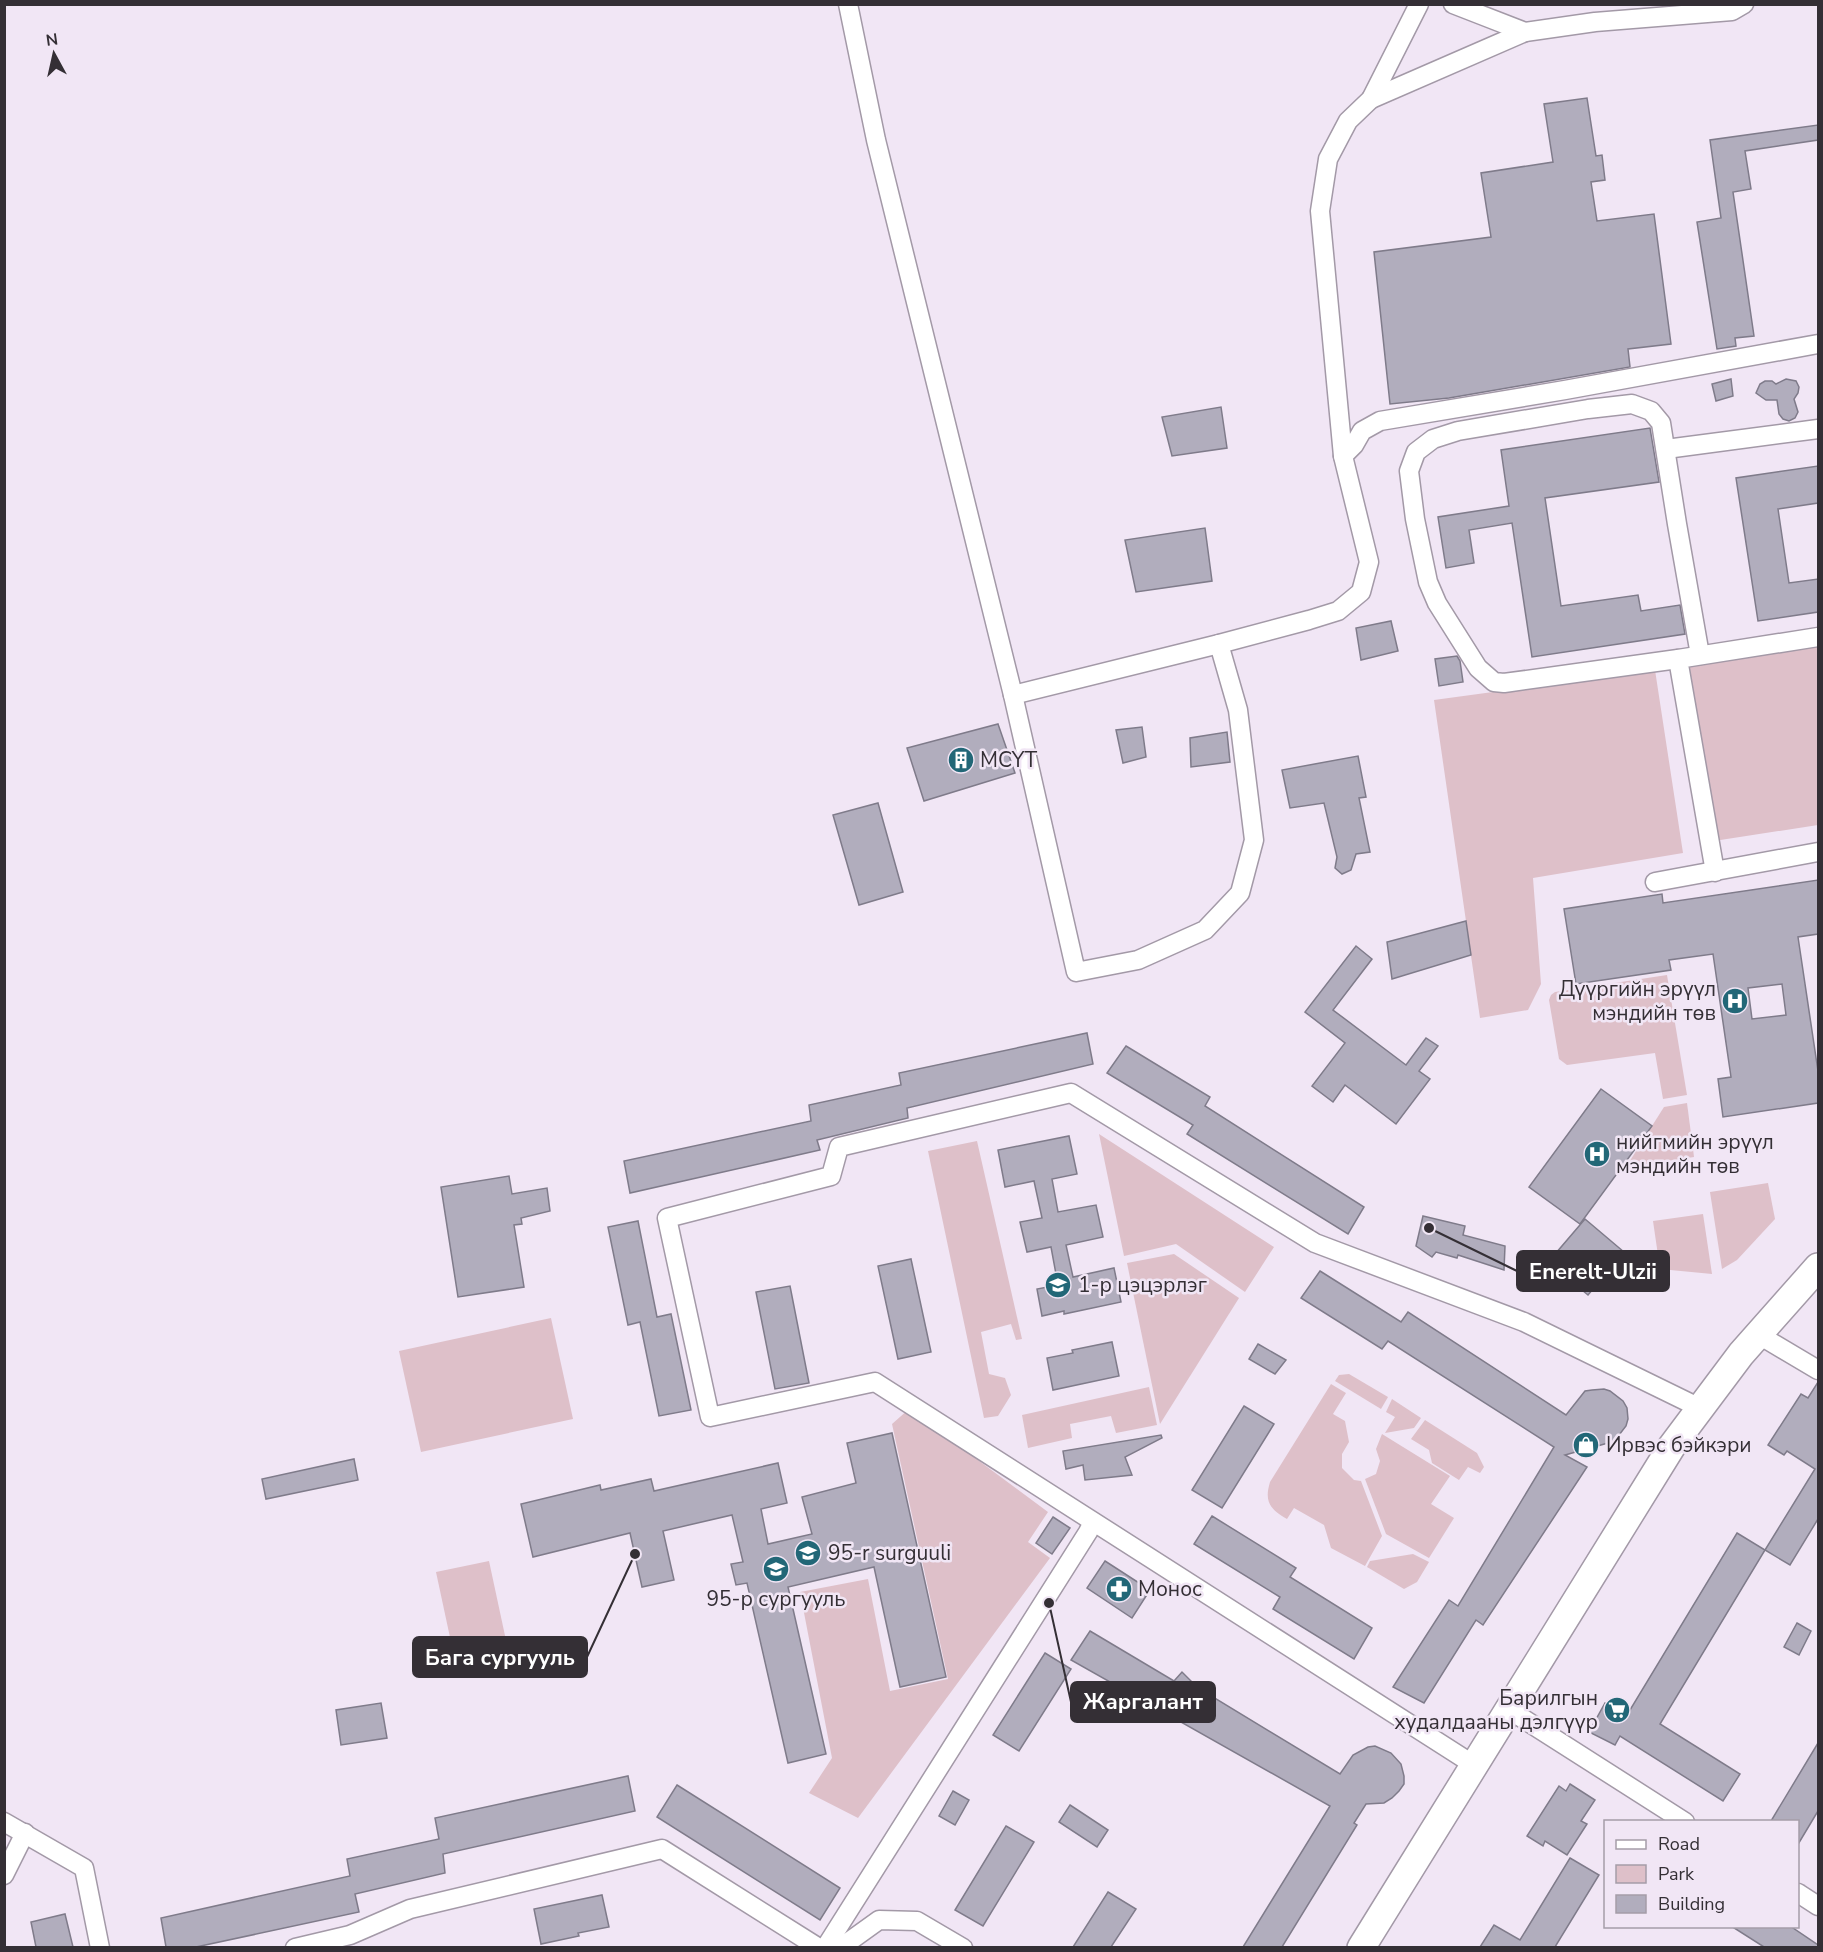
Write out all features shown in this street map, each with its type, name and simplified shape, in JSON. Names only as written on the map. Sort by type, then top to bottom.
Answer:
[{"type":"main road","points":[[1361,1947],[1672,1446],[1759,1335],[1818,1267]]},
{"type":"street","points":[[848,4],[876,141],[1013,695],[1076,972],[1138,960],[1205,930],[1240,892],[1254,840],[1238,710],[1219,644]]},
{"type":"street","points":[[1013,695],[1309,620],[1338,611],[1361,592],[1369,562],[1343,456],[1320,211],[1328,159],[1348,121],[1371,99],[1419,4]]},
{"type":"street","points":[[1453,4],[1525,32]]},
{"type":"street","points":[[1371,99],[1525,32],[1595,22],[1732,11],[1744,4]]},
{"type":"street","points":[[1343,456],[1354,445],[1362,431],[1380,421],[1818,344]]},
{"type":"street","points":[[1700,655],[1661,423],[1651,411],[1632,404],[1513,421],[1432,439],[1416,452],[1409,471],[1415,519],[1428,582],[1437,603],[1457,636],[1479,668],[1494,682],[1504,683],[1678,659],[1818,637]]},
{"type":"street","points":[[1666,449],[1818,429]]},
{"type":"street","points":[[1678,659],[1715,872]]},
{"type":"street","points":[[1655,882],[1818,852]]},
{"type":"street","points":[[1474,1765],[874,1382],[710,1417],[667,1218],[831,1176],[839,1147],[1071,1093],[1315,1243],[1524,1322],[1700,1408]]},
{"type":"street","points":[[1759,1335],[1818,1370]]},
{"type":"street","points":[[825,1947],[1076,1553],[1093,1522]]},
{"type":"street","points":[[1509,1709],[1683,1820]]},
{"type":"street","points":[[4,1822],[84,1868],[100,1947]]},
{"type":"street","points":[[4,1875],[25,1833]]},
{"type":"street","points":[[295,1947],[351,1935],[410,1909],[662,1849],[819,1947]]},
{"type":"street","points":[[1799,1894],[1818,1906]]},
{"type":"street","points":[[840,1947],[879,1920],[917,1921],[963,1947]]},
{"type":"green space","points":[[1818,641],[1818,825],[1714,841],[1685,661]]},
{"type":"green space","points":[[1655,670],[1683,853],[1533,878],[1541,984],[1528,1010],[1480,1018],[1434,700]]},
{"type":"green space","points":[[1667,975],[1687,1095],[1663,1099],[1655,1053],[1567,1065],[1559,1059],[1549,1000],[1551,995],[1555,992]]},
{"type":"green space","points":[[1687,1103],[1694,1157],[1626,1167],[1664,1107]]},
{"type":"green space","points":[[1099,1134],[1274,1247],[1245,1292],[1176,1244],[1124,1256]]},
{"type":"green space","points":[[977,1141],[1022,1339],[1016,1340],[1011,1324],[981,1332],[989,1374],[1005,1378],[1011,1395],[998,1416],[984,1418],[928,1151]]},
{"type":"green space","points":[[1768,1183],[1775,1219],[1737,1260],[1722,1269],[1710,1192]]},
{"type":"green space","points":[[1703,1214],[1712,1274],[1660,1269],[1653,1221]]},
{"type":"green space","points":[[1174,1254],[1239,1298],[1160,1424],[1127,1263]]},
{"type":"green space","points":[[551,1318],[573,1419],[421,1452],[399,1351]]},
{"type":"green space","points":[[1349,1374],[1388,1397],[1381,1409],[1335,1381],[1339,1375]]},
{"type":"green space","points":[[1331,1384],[1346,1393],[1333,1414],[1345,1421],[1349,1442],[1342,1454],[1342,1468],[1354,1480],[1361,1481],[1382,1536],[1365,1566],[1331,1548],[1324,1525],[1294,1508],[1287,1519],[1276,1512],[1268,1500],[1270,1482]]},
{"type":"green space","points":[[1149,1387],[1157,1425],[1116,1433],[1111,1416],[1070,1424],[1072,1438],[1028,1448],[1022,1415]]},
{"type":"green space","points":[[1392,1399],[1421,1418],[1414,1428],[1385,1433],[1395,1417],[1386,1412]]},
{"type":"green space","points":[[909,1409],[1048,1512],[1028,1542],[1050,1558],[858,1818],[809,1793],[832,1758],[800,1592],[868,1579],[890,1691],[948,1679],[892,1424]]},
{"type":"green space","points":[[1425,1420],[1477,1453],[1484,1467],[1480,1473],[1468,1467],[1459,1480],[1432,1463],[1429,1450],[1411,1439]]},
{"type":"green space","points":[[1382,1434],[1450,1476],[1431,1504],[1454,1518],[1429,1558],[1386,1534],[1365,1479],[1376,1474],[1380,1461],[1376,1449]]},
{"type":"green space","points":[[1413,1554],[1429,1562],[1417,1582],[1404,1589],[1367,1567],[1370,1561]]},
{"type":"green space","points":[[489,1561],[507,1645],[454,1656],[436,1572]]},
{"type":"building","points":[[1587,98],[1596,156],[1602,155],[1605,180],[1591,182],[1597,221],[1654,214],[1671,344],[1628,349],[1630,367],[1449,398],[1390,404],[1374,252],[1491,237],[1481,173],[1553,162],[1544,104]]},
{"type":"building","points":[[1818,125],[1818,140],[1745,151],[1751,189],[1733,192],[1754,336],[1735,338],[1736,346],[1717,349],[1697,222],[1721,218],[1710,140]]},
{"type":"building","points":[[1731,379],[1733,396],[1716,401],[1712,384]]},
{"type":"building","points":[[1786,379],[1796,381],[1799,387],[1794,399],[1798,412],[1795,418],[1789,421],[1783,419],[1779,414],[1777,400],[1766,400],[1756,393],[1760,384],[1765,381],[1772,381],[1776,384]]},
{"type":"building","points":[[1221,407],[1227,448],[1172,456],[1162,417]]},
{"type":"building","points":[[1650,428],[1659,482],[1545,498],[1561,606],[1638,595],[1641,611],[1680,605],[1685,634],[1532,657],[1512,523],[1469,530],[1474,563],[1446,568],[1438,517],[1509,506],[1501,450]]},
{"type":"building","points":[[1818,466],[1818,503],[1778,509],[1789,583],[1818,579],[1818,612],[1758,621],[1736,478]]},
{"type":"building","points":[[1205,528],[1212,581],[1136,592],[1125,540]]},
{"type":"building","points":[[1391,621],[1398,651],[1361,660],[1356,628]]},
{"type":"building","points":[[1457,656],[1463,682],[1439,686],[1435,659]]},
{"type":"building","name":"МСҮТ","points":[[998,724],[1015,773],[924,801],[907,748]]},
{"type":"building","points":[[1142,727],[1146,757],[1123,763],[1116,730]]},
{"type":"building","points":[[1227,732],[1230,762],[1191,767],[1190,738]]},
{"type":"building","points":[[1358,756],[1366,797],[1359,798],[1370,852],[1356,854],[1351,870],[1342,874],[1335,868],[1337,857],[1324,803],[1290,808],[1282,770]]},
{"type":"building","points":[[878,803],[903,892],[859,905],[833,815]]},
{"type":"building","name":"Дүүргийн эрүүл мэндийн төв","points":[[1818,880],[1818,934],[1798,937],[1818,1071],[1818,1103],[1723,1117],[1718,1079],[1731,1077],[1713,954],[1669,960],[1671,970],[1576,984],[1564,909],[1662,894],[1663,903]],"holes":[[[1782,984],[1786,1015],[1752,1019],[1748,988]]]},
{"type":"building","points":[[1466,921],[1471,955],[1392,979],[1387,942]]},
{"type":"building","points":[[1356,946],[1372,959],[1333,1010],[1406,1065],[1426,1038],[1438,1046],[1419,1071],[1430,1079],[1396,1124],[1345,1085],[1333,1102],[1312,1086],[1345,1043],[1305,1012]]},
{"type":"building","points":[[1087,1033],[1093,1064],[907,1108],[908,1118],[817,1140],[820,1150],[630,1193],[624,1161],[811,1121],[809,1105],[901,1085],[899,1073]]},
{"type":"building","points":[[1126,1046],[1210,1097],[1205,1106],[1364,1207],[1348,1234],[1187,1134],[1193,1125],[1107,1073]]},
{"type":"building","points":[[1601,1089],[1652,1126],[1580,1224],[1529,1187]]},
{"type":"building","points":[[1069,1136],[1077,1174],[1052,1179],[1058,1212],[1096,1205],[1103,1237],[1066,1245],[1073,1277],[1114,1268],[1121,1302],[1064,1314],[1064,1311],[1042,1316],[1037,1289],[1058,1285],[1051,1247],[1027,1252],[1020,1222],[1042,1218],[1034,1181],[1005,1187],[998,1150]]},
{"type":"building","points":[[509,1176],[512,1194],[547,1188],[550,1211],[521,1218],[522,1224],[514,1225],[524,1287],[458,1297],[441,1187]]},
{"type":"building","points":[[1423,1216],[1465,1226],[1463,1235],[1505,1246],[1504,1270],[1458,1255],[1457,1258],[1436,1252],[1432,1257],[1416,1246]]},
{"type":"building","points":[[1585,1219],[1624,1252],[1588,1295],[1559,1271],[1567,1262],[1556,1253]]},
{"type":"building","points":[[638,1221],[657,1317],[671,1314],[691,1410],[659,1416],[640,1322],[628,1325],[608,1227]]},
{"type":"building","points":[[911,1259],[931,1352],[898,1359],[878,1266]]},
{"type":"building","points":[[1320,1271],[1401,1322],[1408,1312],[1566,1415],[1585,1391],[1592,1390],[1610,1391],[1623,1401],[1627,1408],[1626,1426],[1616,1439],[1565,1455],[1587,1467],[1483,1625],[1476,1620],[1424,1703],[1393,1687],[1449,1600],[1458,1606],[1554,1447],[1388,1341],[1382,1349],[1301,1298]]},
{"type":"building","points":[[790,1286],[809,1383],[775,1389],[756,1292]]},
{"type":"building","points":[[1112,1342],[1119,1376],[1053,1390],[1047,1358]]},
{"type":"building","points":[[1258,1344],[1286,1360],[1275,1374],[1249,1359]]},
{"type":"building","points":[[1818,1382],[1818,1519],[1790,1565],[1765,1550],[1815,1469],[1787,1451],[1784,1455],[1768,1445],[1801,1394],[1808,1398]]},
{"type":"building","points":[[1244,1406],[1274,1424],[1222,1508],[1192,1490]]},
{"type":"building","points":[[892,1433],[946,1677],[900,1687],[874,1567],[788,1587],[826,1754],[788,1763],[747,1583],[736,1585],[731,1564],[743,1562],[732,1515],[663,1531],[674,1580],[642,1587],[630,1533],[533,1557],[521,1504],[600,1485],[601,1490],[651,1479],[654,1491],[778,1463],[787,1503],[761,1509],[768,1544],[812,1534],[802,1497],[856,1483],[847,1443]]},
{"type":"building","points":[[1161,1435],[1162,1438],[1125,1457],[1132,1475],[1085,1480],[1083,1465],[1066,1469],[1063,1451]]},
{"type":"building","points":[[354,1459],[358,1480],[266,1499],[262,1479]]},
{"type":"building","points":[[1212,1516],[1296,1568],[1290,1577],[1372,1628],[1354,1659],[1273,1609],[1280,1597],[1194,1544]]},
{"type":"building","points":[[1053,1517],[1070,1528],[1052,1554],[1036,1543]]},
{"type":"building","points":[[1737,1533],[1765,1550],[1660,1724],[1740,1774],[1723,1801],[1620,1736],[1615,1745],[1589,1732],[1605,1703],[1627,1715]]},
{"type":"building","name":"Монос","points":[[1105,1561],[1150,1590],[1132,1618],[1087,1588]]},
{"type":"building","points":[[1797,1623],[1811,1631],[1799,1655],[1784,1647]]},
{"type":"building","points":[[1090,1631],[1174,1681],[1182,1672],[1198,1688],[1340,1774],[1353,1755],[1368,1747],[1375,1746],[1391,1753],[1401,1764],[1404,1784],[1392,1798],[1384,1803],[1366,1804],[1354,1823],[1357,1825],[1282,1947],[1243,1947],[1330,1806],[1071,1660]]},
{"type":"building","points":[[1045,1653],[1071,1669],[1019,1751],[993,1735]]},
{"type":"building","points":[[381,1703],[387,1738],[341,1745],[336,1710]]},
{"type":"building","points":[[1818,1743],[1818,1811],[1799,1843],[1799,1820],[1772,1820]]},
{"type":"building","points":[[628,1776],[635,1811],[443,1854],[445,1873],[355,1894],[359,1912],[196,1947],[166,1947],[161,1918],[350,1876],[347,1859],[439,1839],[435,1818]]},
{"type":"building","points":[[1570,1784],[1595,1800],[1581,1821],[1587,1824],[1567,1855],[1545,1841],[1543,1846],[1527,1836],[1559,1786],[1566,1791]]},
{"type":"building","points":[[677,1785],[840,1888],[820,1920],[657,1817]]},
{"type":"building","points":[[953,1791],[969,1800],[955,1825],[939,1816]]},
{"type":"building","points":[[1070,1805],[1108,1830],[1097,1847],[1059,1822]]},
{"type":"building","points":[[1006,1826],[1034,1842],[983,1926],[955,1910]]},
{"type":"building","points":[[1570,1858],[1599,1875],[1555,1947],[1480,1947],[1494,1925],[1520,1940]]},
{"type":"building","points":[[1108,1892],[1136,1909],[1111,1947],[1073,1947]]},
{"type":"building","points":[[602,1895],[609,1927],[541,1944],[534,1909]]},
{"type":"building","points":[[65,1914],[73,1947],[36,1947],[31,1922]]},
{"type":"building","points":[[1734,1928],[1793,1928],[1818,1945],[1818,1947],[1764,1947]]},
{"type":"place","name":"МСҮТ","points":[[961,760]]},
{"type":"place","name":"Дүүргийн эрүүл мэндийн төв","points":[[1735,1001]]},
{"type":"place","name":"нийгмийн эрүүл мэндийн төв","points":[[1597,1154]]},
{"type":"place","name":"Enerelt-Ulzii","points":[[1429,1228]]},
{"type":"place","name":"1-р цэцэрлэг","points":[[1058,1285]]},
{"type":"place","name":"Ирвэс бэйкэри","points":[[1586,1445]]},
{"type":"place","name":"95-r surguuli","points":[[808,1553]]},
{"type":"place","name":"Бага сургууль","points":[[635,1554]]},
{"type":"place","name":"95-р сургууль","points":[[776,1569]]},
{"type":"place","name":"Монос","points":[[1119,1589]]},
{"type":"place","name":"Жаргалант","points":[[1049,1603]]},
{"type":"place","name":"Барилгын худалдааны дэлгүүр","points":[[1617,1710]]}]
